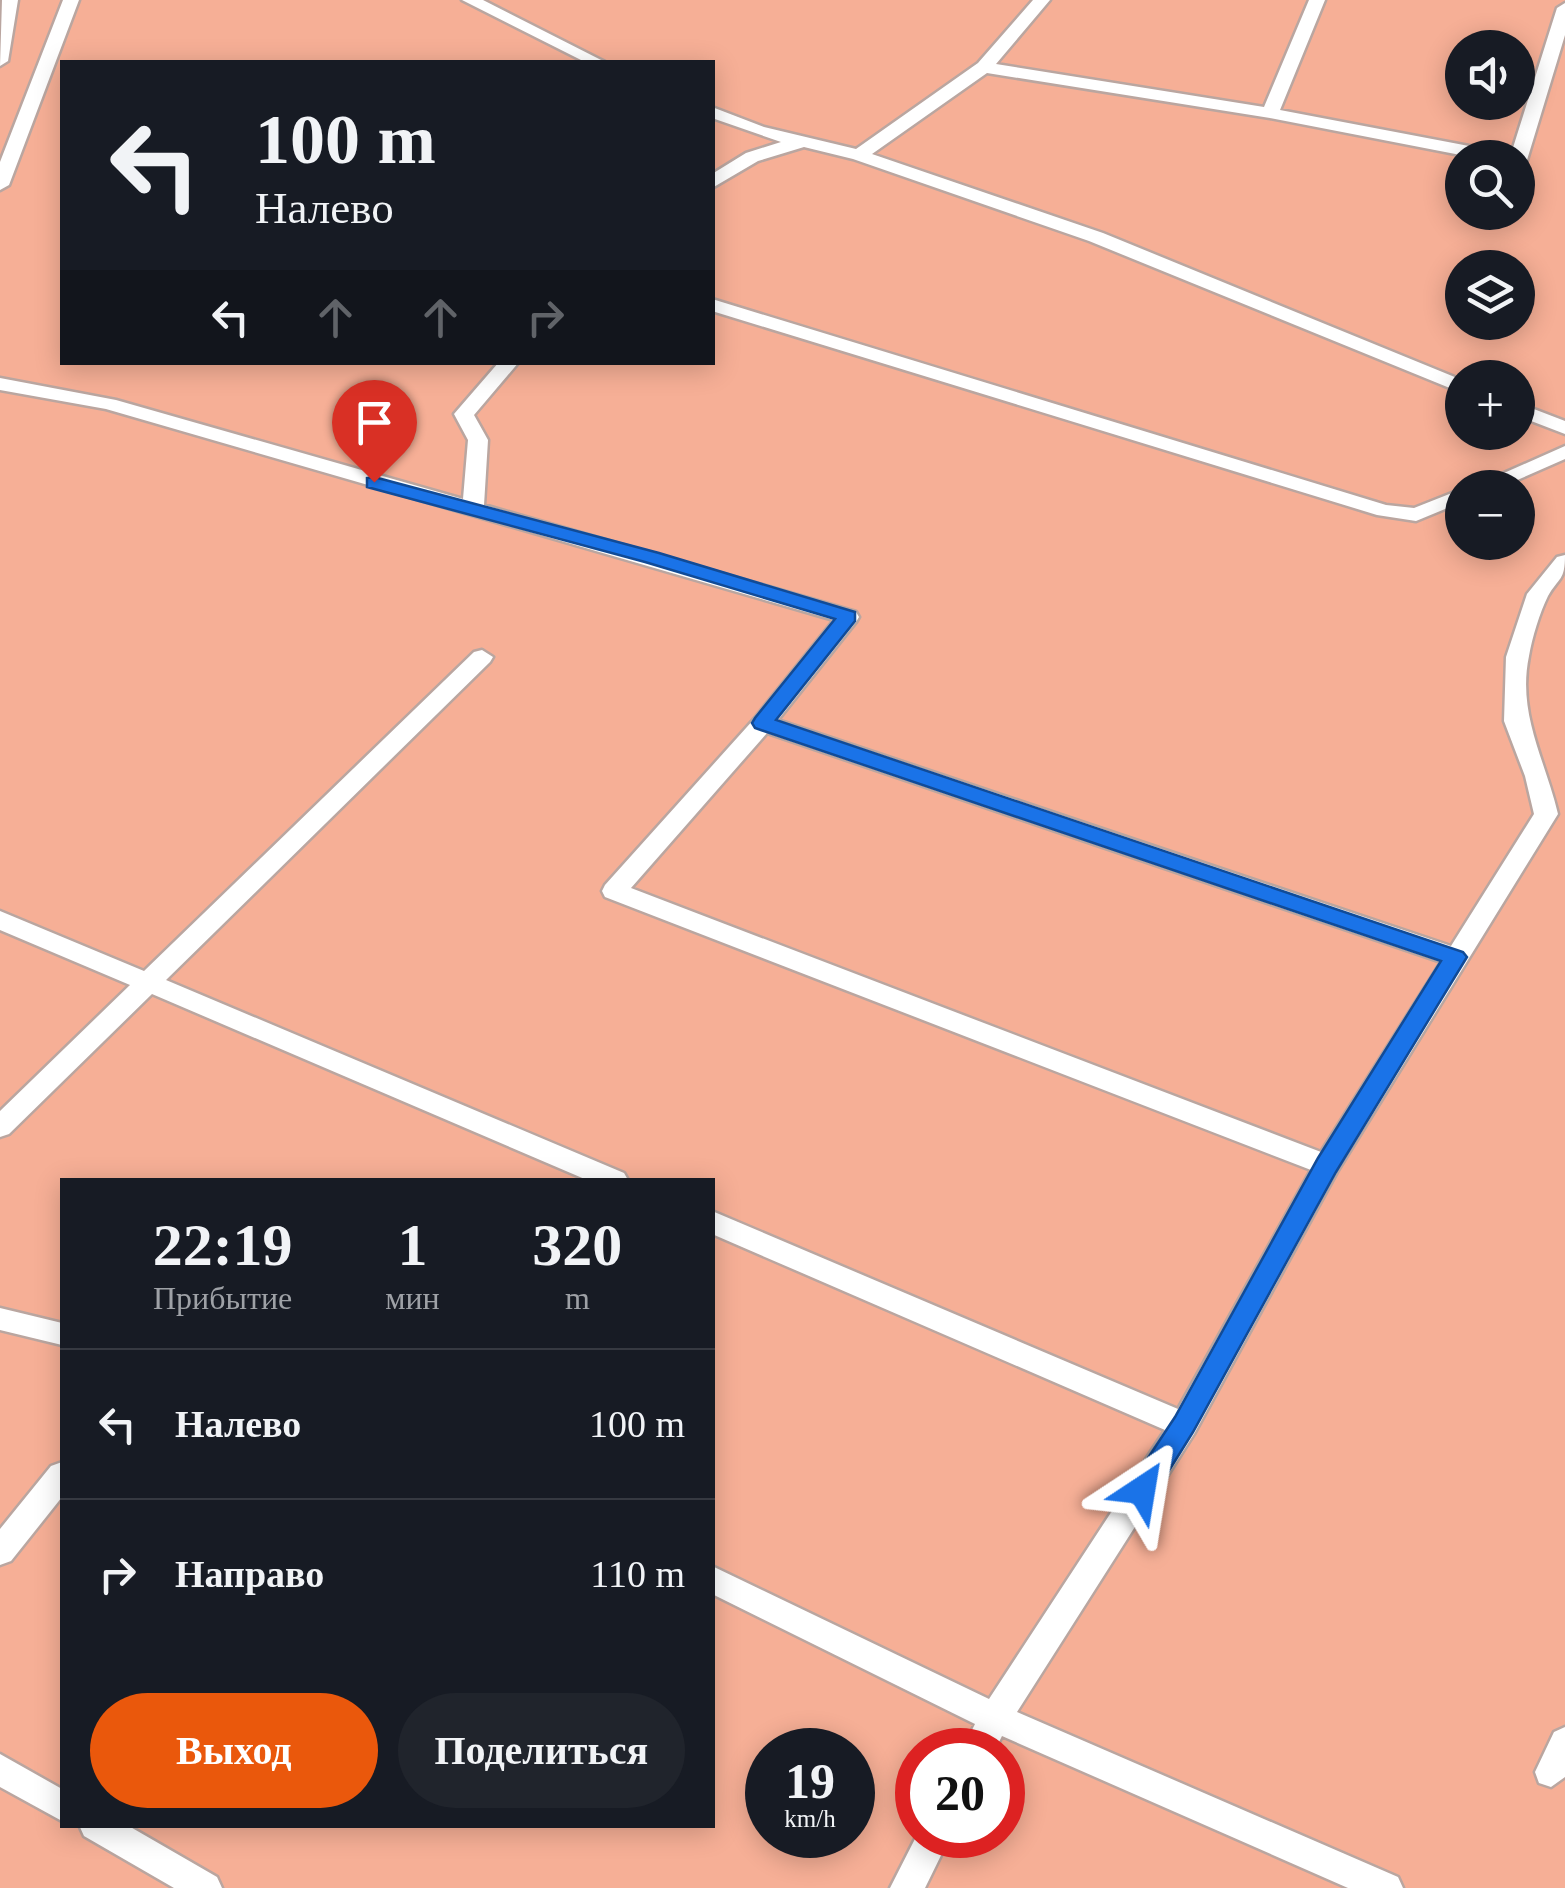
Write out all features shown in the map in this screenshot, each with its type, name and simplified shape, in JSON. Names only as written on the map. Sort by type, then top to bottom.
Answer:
[{"type":"lane","points":[[0,61],[10,0]]},
{"type":"lane","points":[[0,185],[71,0]]},
{"type":"lane","points":[[470,0],[594,60]]},
{"type":"lane","points":[[859,156],[984,67],[1042,0]]},
{"type":"lane","points":[[1270,113],[1318,0]]},
{"type":"lane","points":[[1524,140],[1565,8]]},
{"type":"lane","points":[[984,67],[1270,113],[1445,146]]},
{"type":"lane","points":[[715,113],[804,144],[859,156],[1096,237],[1445,380]]},
{"type":"lane","points":[[715,181],[771,148],[804,144]]},
{"type":"lane","points":[[715,306],[1323,489],[1384,511],[1416,514],[1445,502]]},
{"type":"lane","points":[[473,509],[478,440],[464,414],[507,365]]},
{"type":"lane","points":[[0,384],[108,404],[848,617],[762,723],[614,892],[1327,1165]]},
{"type":"lane","points":[[1535,416],[1565,428]]},
{"type":"lane","points":[[1522,470],[1565,452]]},
{"type":"lane","points":[[990,1728],[1184,1424],[1327,1165],[1546,814],[1537,776],[1515,722],[1517,657],[1538,594],[1565,562]]},
{"type":"lane","points":[[0,1127],[482,657]]},
{"type":"lane","points":[[762,723],[1455,957]]},
{"type":"lane","points":[[0,920],[609,1178]]},
{"type":"lane","points":[[715,1223],[1184,1424]]},
{"type":"lane","points":[[0,1319],[60,1334]]},
{"type":"lane","points":[[0,1552],[60,1477]]},
{"type":"lane","points":[[715,1580],[995,1718],[1386,1888]]},
{"type":"lane","points":[[1550,1772],[1565,1742]]},
{"type":"lane","points":[[0,1770],[60,1805]]},
{"type":"lane","points":[[101,1828],[205,1888]]},
{"type":"lane","points":[[907,1888],[922,1858]]},
{"type":"shaded area","points":[[0,0],[1565,0],[1565,1888],[0,1888]]},
{"type":"route","points":[[374,482],[652,558],[848,617],[762,723],[1455,957],[1327,1165],[1184,1424],[1142,1490]]}]
